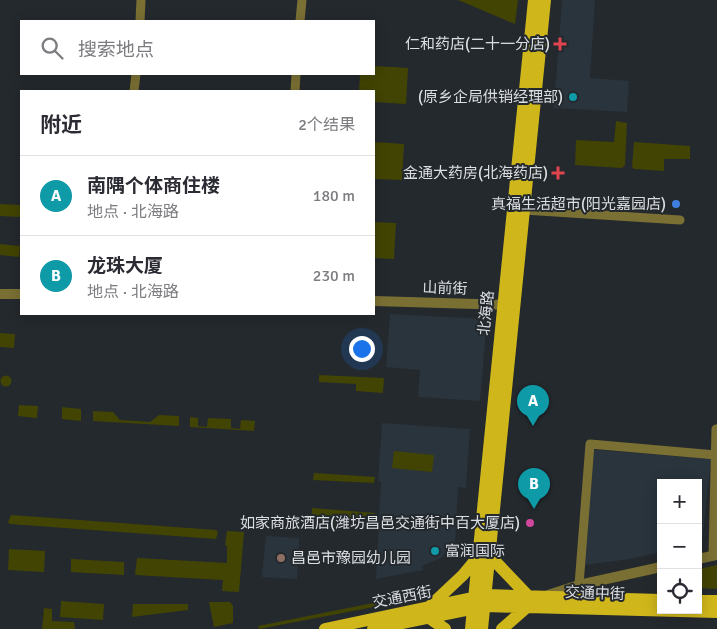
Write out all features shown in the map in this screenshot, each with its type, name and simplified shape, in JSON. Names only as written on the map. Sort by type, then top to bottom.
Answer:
[{"type":"main road","name":"北海路","points":[[470,629],[479,602],[484,556],[509,305],[534,0]]},
{"type":"main road","name":"北海路","points":[[509,305],[524,210],[545,0]]},
{"type":"main road","points":[[445,629],[428,613],[463,575],[484,556],[528,602],[502,629]]},
{"type":"main road","name":"交通中街","points":[[528,602],[542,596],[657,600]]},
{"type":"main road","points":[[702,601],[717,601]]},
{"type":"main road","name":"北海路","points":[[479,602],[482,629]]},
{"type":"main road","name":"交通中街","points":[[479,602],[528,602],[717,612]]},
{"type":"main road","name":"交通西街","points":[[325,629],[428,613],[479,602]]},
{"type":"main road","name":"交通西街","points":[[373,629],[428,613]]},
{"type":"street","points":[[140,20],[141,0]]},
{"type":"street","points":[[300,20],[302,0]]},
{"type":"street","points":[[134,90],[136,75]]},
{"type":"street","points":[[295,90],[296,75]]},
{"type":"street","points":[[524,210],[680,220]]},
{"type":"street","points":[[0,294],[20,294]]},
{"type":"street","name":"山前街","points":[[375,300],[509,305]]},
{"type":"street","points":[[702,558],[715,555],[716,429]]},
{"type":"street","points":[[579,585],[590,444],[716,455]]},
{"type":"street","points":[[542,596],[579,585],[657,568]]},
{"type":"shaded area","points":[[458,0],[518,0],[515,24]]},
{"type":"shaded area","points":[[562,0],[595,0],[590,78],[629,81],[627,112],[554,108]]},
{"type":"shaded area","points":[[375,66],[408,68],[406,104],[375,102],[375,90],[359,90],[360,75],[375,75]]},
{"type":"shaded area","points":[[616,121],[627,123],[625,165],[622,168],[575,165],[576,140],[614,142]]},
{"type":"shaded area","points":[[375,142],[404,144],[402,180],[375,179]]},
{"type":"shaded area","points":[[634,142],[690,146],[690,159],[664,159],[664,171],[634,169],[632,167]]},
{"type":"shaded area","points":[[0,204],[20,205],[20,217],[0,216]]},
{"type":"shaded area","points":[[375,222],[396,223],[394,259],[375,258]]},
{"type":"shaded area","points":[[0,244],[20,246],[19,257],[0,255]]},
{"type":"shaded area","points":[[390,314],[487,319],[480,401],[418,397],[420,370],[386,367]]},
{"type":"shaded area","points":[[0,333],[15,334],[14,348],[0,347]]},
{"type":"shaded area","points":[[6,375],[12,381],[6,387],[0,381]]},
{"type":"shaded area","points":[[319,375],[384,378],[383,393],[356,391],[356,384],[319,382]]},
{"type":"shaded area","points":[[19,405],[38,406],[37,418],[18,416]]},
{"type":"shaded area","points":[[62,407],[81,409],[81,421],[62,419]]},
{"type":"shaded area","points":[[93,411],[113,412],[120,420],[150,422],[159,415],[179,416],[179,426],[93,421]]},
{"type":"shaded area","points":[[190,417],[198,418],[198,426],[207,427],[208,418],[231,419],[231,428],[240,429],[241,420],[255,421],[254,431],[190,427]]},
{"type":"shaded area","points":[[382,423],[470,429],[466,488],[458,487],[455,543],[452,544],[441,558],[422,566],[423,570],[376,579],[381,482],[378,481]]},
{"type":"shaded area","points":[[586,449],[711,459],[702,543],[702,479],[657,479],[657,553],[630,559],[577,566]]},
{"type":"shaded area","points":[[394,451],[434,455],[432,472],[392,468]]},
{"type":"shaded area","points":[[314,473],[375,477],[374,483],[313,480]]},
{"type":"shaded area","points":[[312,508],[375,513],[375,526],[311,522]]},
{"type":"shaded area","points":[[11,515],[216,530],[218,532],[216,539],[10,524],[8,522]]},
{"type":"shaded area","points":[[227,531],[244,532],[239,592],[222,591],[223,580],[135,575],[137,558],[227,563],[227,546],[225,545]]},
{"type":"shaded area","name":"昌邑市豫园幼儿园","points":[[266,536],[299,538],[297,579],[262,577]]},
{"type":"shaded area","points":[[9,549],[45,551],[44,572],[8,570]]},
{"type":"shaded area","points":[[71,559],[124,562],[124,575],[71,572]]},
{"type":"shaded area","points":[[717,565],[717,589],[702,588],[702,568]]},
{"type":"shaded area","points":[[429,590],[432,593],[423,598],[392,604],[392,599],[418,595]]},
{"type":"shaded area","points":[[61,601],[104,604],[103,620],[60,617]]},
{"type":"shaded area","points":[[209,602],[230,602],[233,606],[233,623],[214,627]]},
{"type":"shaded area","points":[[378,602],[379,606],[259,629],[258,626]]},
{"type":"shaded area","points":[[133,604],[188,604],[188,610],[132,617]]},
{"type":"shaded area","points":[[44,608],[52,609],[52,621],[74,622],[75,629],[42,629]]},
{"type":"place","name":"仁和药店(二十一分店)","points":[[560,44]]},
{"type":"place","name":"(原乡企局供销经理部)","points":[[573,97]]},
{"type":"place","name":"金通大药房(北海药店)","points":[[558,173]]},
{"type":"place","name":"真福生活超市(阳光嘉园店)","points":[[676,204]]},
{"type":"place","name":"南隅个体商住楼","points":[[533,426]]},
{"type":"place","name":"龙珠大厦","points":[[534,509]]},
{"type":"place","name":"如家商旅酒店(潍坊昌邑交通街中百大厦店)","points":[[530,523]]},
{"type":"place","name":"富润国际","points":[[435,551]]},
{"type":"place","name":"昌邑市豫园幼儿园","points":[[281,558]]}]
